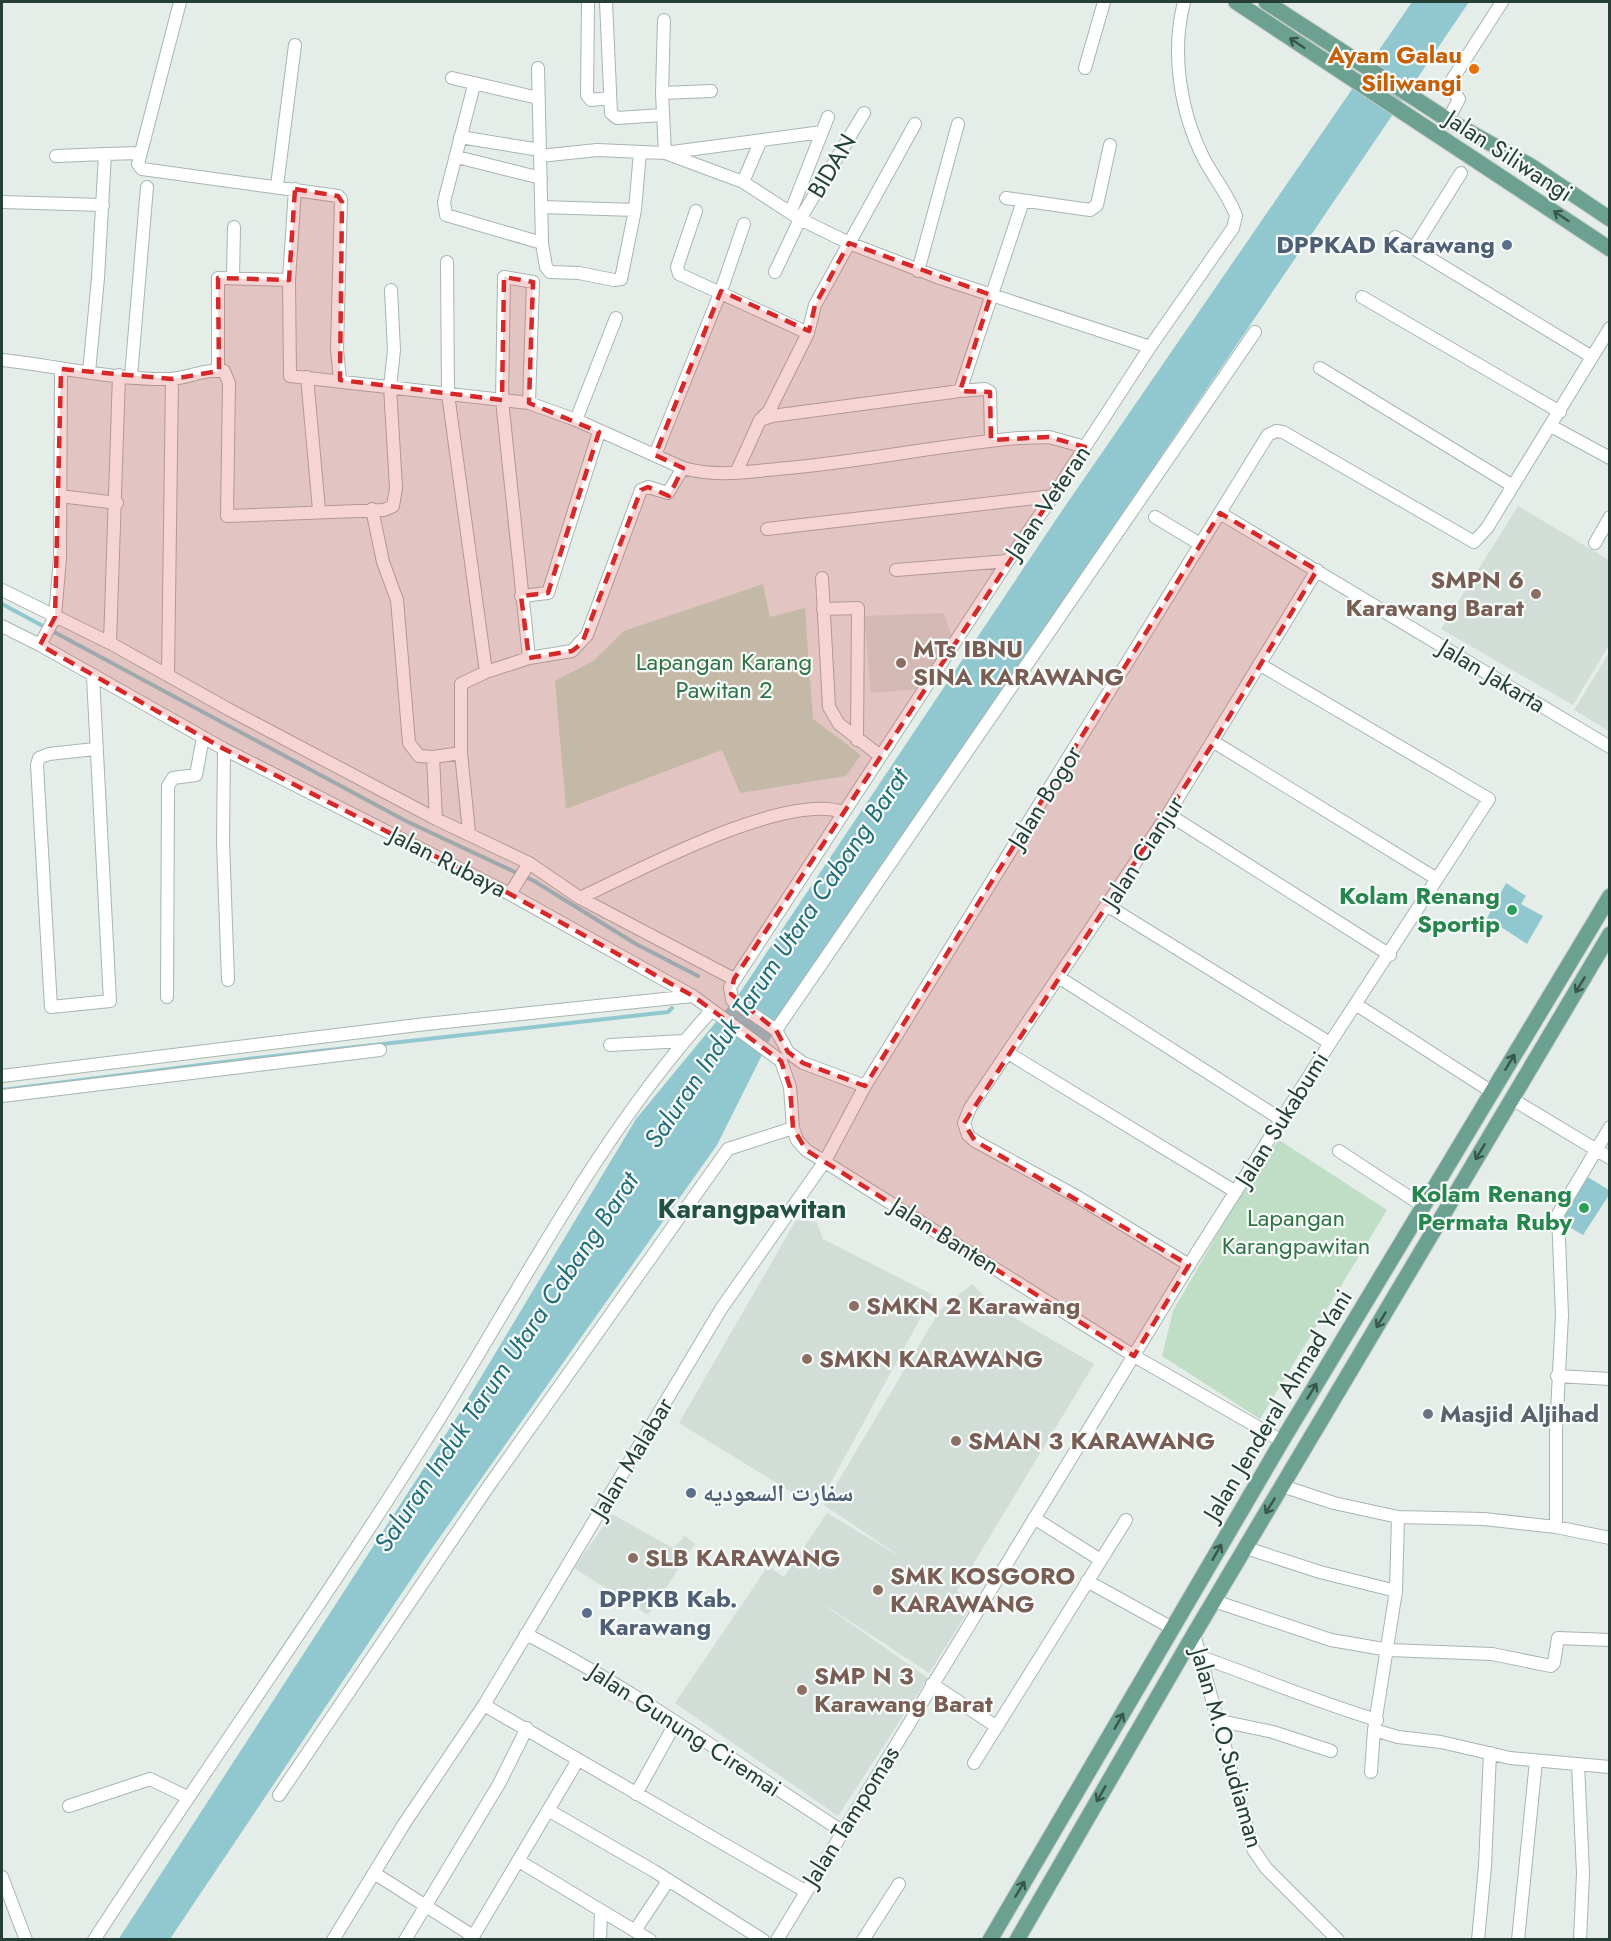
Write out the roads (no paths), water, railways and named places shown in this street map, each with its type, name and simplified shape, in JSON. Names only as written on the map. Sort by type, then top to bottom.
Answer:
[{"type":"main road","name":"Jalan Siliwangi","points":[[1236,2],[1410,120],[1610,249]]},
{"type":"main road","name":"Jalan Siliwangi","points":[[1266,2],[1448,120],[1531,166],[1610,219]]},
{"type":"main road","points":[[1517,188],[1531,166]]},
{"type":"main road","name":"Jalan Jenderal Ahmad Yani","points":[[990,1940],[1281,1441],[1610,896]]},
{"type":"main road","name":"Jalan Jenderal Ahmad Yani","points":[[1017,1940],[1194,1634],[1610,934]]},
{"type":"street","points":[[180,2],[138,164],[142,169],[338,196],[342,202],[337,349],[340,380]]},
{"type":"street","points":[[588,2],[587,95],[591,100],[609,98]]},
{"type":"street","points":[[606,2],[611,113],[616,118],[662,115]]},
{"type":"street","points":[[1085,68],[1104,2]]},
{"type":"street","name":"Jalan Veteran","points":[[734,979],[879,755],[1150,347],[1206,269],[1236,220],[1234,211],[1203,158],[1183,97],[1177,53],[1184,2]]},
{"type":"street","points":[[1448,120],[1459,99],[1450,87],[1450,82],[1502,2]]},
{"type":"street","points":[[664,20],[662,115],[665,153]]},
{"type":"street","points":[[277,186],[295,45]]},
{"type":"street","points":[[538,68],[543,243],[546,267],[550,272],[579,273],[621,279],[635,210],[640,152]]},
{"type":"street","points":[[452,78],[474,85],[538,98]]},
{"type":"street","points":[[474,85],[444,202],[446,215],[543,243]]},
{"type":"street","points":[[662,93],[711,91]]},
{"type":"street","name":"BIDAN","points":[[796,215],[864,112]]},
{"type":"street","points":[[775,272],[828,117]]},
{"type":"street","points":[[736,473],[760,420],[769,411],[808,333],[815,305],[915,124]]},
{"type":"street","points":[[918,270],[958,124]]},
{"type":"street","points":[[460,137],[540,153],[597,150],[665,153],[822,132]]},
{"type":"street","points":[[742,182],[761,140]]},
{"type":"street","points":[[1005,198],[1090,210],[1097,205],[1110,145]]},
{"type":"street","points":[[57,156],[139,153]]},
{"type":"street","points":[[665,153],[742,182],[796,215],[849,243],[918,270],[1150,347]]},
{"type":"street","points":[[89,372],[105,154]]},
{"type":"street","points":[[457,157],[541,178]]},
{"type":"street","points":[[1414,248],[1461,173]]},
{"type":"street","points":[[110,643],[125,375],[147,187]]},
{"type":"street","points":[[295,189],[289,280],[290,376],[529,403],[576,420],[599,432],[701,473],[736,473],[838,463],[991,440],[1049,437],[1084,447]]},
{"type":"street","points":[[960,391],[1023,201]]},
{"type":"street","points":[[2,202],[103,205]]},
{"type":"street","points":[[542,207],[635,210]]},
{"type":"street","points":[[696,211],[677,271],[808,333]]},
{"type":"street","points":[[656,455],[722,291],[744,224]]},
{"type":"street","points":[[233,277],[234,227]]},
{"type":"street","points":[[1395,237],[1592,357]]},
{"type":"street","points":[[447,262],[448,394],[486,672]]},
{"type":"street","points":[[529,403],[533,282],[504,277],[502,400],[529,658]]},
{"type":"street","points":[[218,371],[218,278],[289,280]]},
{"type":"street","points":[[2,360],[61,369],[172,379],[202,370],[224,371],[229,383],[227,516],[393,506],[395,499],[390,387],[394,350],[391,290]]},
{"type":"street","points":[[1362,297],[1560,412]]},
{"type":"street","points":[[576,420],[616,318]]},
{"type":"street","points":[[1320,368],[1513,486],[1610,328]]},
{"type":"street","points":[[776,1030],[1255,332]]},
{"type":"street","points":[[42,642],[54,619],[60,496],[61,369]]},
{"type":"street","points":[[307,377],[319,510]]},
{"type":"street","points":[[168,675],[172,379]]},
{"type":"street","points":[[760,420],[772,416],[985,389],[990,392],[991,440]]},
{"type":"street","points":[[1551,426],[1610,458]]},
{"type":"street","name":"Jalan Bogor","points":[[825,1161],[865,1086],[1268,435],[1276,431],[1283,432],[1467,541],[1474,542],[1487,528],[1513,486]]},
{"type":"street","points":[[521,596],[548,593],[599,432]]},
{"type":"street","points":[[469,832],[461,753],[461,684],[486,672],[529,658],[572,651],[582,643],[641,490],[648,487],[668,493],[684,468]]},
{"type":"street","points":[[60,496],[117,503]]},
{"type":"street","points":[[767,529],[1053,496]]},
{"type":"street","points":[[372,509],[383,562],[397,600],[409,743],[419,756],[433,757],[461,753]]},
{"type":"street","name":"Jalan Jakarta","points":[[1220,513],[1610,747]]},
{"type":"street","points":[[1155,517],[1200,544]]},
{"type":"street","points":[[1595,543],[1610,517]]},
{"type":"street","points":[[896,570],[1008,561]]},
{"type":"street","name":"Jalan Cianjur","points":[[1189,1265],[1076,1196],[975,1141],[964,1129],[970,1108],[1060,978],[1168,814],[1317,570]]},
{"type":"street","points":[[822,578],[830,706],[839,724],[879,755]]},
{"type":"street","points":[[2,590],[54,619],[110,643],[436,819],[469,832],[580,898],[734,979],[730,987],[732,1000],[776,1030],[788,1052],[803,1063],[865,1086]]},
{"type":"street","points":[[823,609],[858,608],[857,740]]},
{"type":"street","name":"Jalan Rubaya","points":[[2,626],[42,642],[93,677],[224,749],[512,890],[693,996],[781,1061],[788,1077],[793,1128]]},
{"type":"street","name":"Jalan Sukabumi","points":[[1134,1356],[1330,1043],[1390,956],[1437,879],[1490,800],[1259,664]]},
{"type":"street","points":[[93,677],[110,1001],[51,1007],[37,765],[39,758],[49,754],[95,749]]},
{"type":"street","points":[[167,997],[168,786],[173,778],[196,775],[203,736]]},
{"type":"street","points":[[1214,742],[1437,879]]},
{"type":"street","points":[[224,749],[223,842],[228,980]]},
{"type":"street","points":[[433,757],[436,819]]},
{"type":"street","points":[[580,898],[693,845],[746,825],[806,809],[821,807],[843,812]]},
{"type":"street","points":[[1168,814],[1390,956]]},
{"type":"street","points":[[512,890],[527,866]]},
{"type":"street","points":[[1108,906],[1330,1043]]},
{"type":"street","points":[[1060,978],[1282,1120]]},
{"type":"street","points":[[2,1076],[414,1025],[693,996]]},
{"type":"street","points":[[1357,1005],[1492,1092]]},
{"type":"street","points":[[94,1940],[187,1797],[384,1507],[604,1150],[684,1041],[715,1014]]},
{"type":"street","points":[[610,1045],[684,1041]]},
{"type":"street","points":[[2,1096],[380,1050]]},
{"type":"street","points":[[1008,1053],[1236,1192]]},
{"type":"street","points":[[1512,1099],[1610,1158]]},
{"type":"street","points":[[1556,1527],[1557,1376],[1562,1315],[1558,1214],[1610,1127]]},
{"type":"street","points":[[279,1795],[488,1487],[728,1149],[793,1128],[797,1140],[825,1161]]},
{"type":"street","points":[[1339,1151],[1423,1206]]},
{"type":"street","name":"Jalan Banten","points":[[825,1161],[1134,1356],[1281,1441]]},
{"type":"street","name":"Jalan Malabar","points":[[333,1940],[404,1824],[484,1705],[721,1309],[825,1161]]},
{"type":"street","name":"Jalan Tampomas","points":[[777,1940],[1134,1356]]},
{"type":"street","points":[[1557,1376],[1610,1379]]},
{"type":"street","points":[[1282,1486],[1334,1503],[1398,1517],[1484,1520],[1556,1527],[1610,1538]]},
{"type":"street","points":[[1371,1772],[1396,1591],[1398,1517]]},
{"type":"street","points":[[1034,1518],[1099,1559]]},
{"type":"street","points":[[974,1763],[1099,1559],[1126,1520]]},
{"type":"street","points":[[1246,1548],[1320,1572],[1396,1591]]},
{"type":"street","points":[[1087,1581],[1172,1628]]},
{"type":"street","points":[[1214,1601],[1303,1632],[1389,1650],[1492,1654],[1551,1666],[1554,1663],[1558,1638],[1610,1640]]},
{"type":"street","name":"Jalan Gunung Ciremai","points":[[526,1634],[588,1667],[842,1831]]},
{"type":"street","name":"Jalan M.O.Sudiaman","points":[[1194,1634],[1253,1849],[1266,1868],[1338,1940]]},
{"type":"street","points":[[1201,1657],[1253,1675],[1289,1692],[1376,1725],[1398,1737],[1442,1742],[1536,1761],[1610,1767]]},
{"type":"street","points":[[932,1684],[997,1727]]},
{"type":"street","points":[[484,1705],[805,1891]]},
{"type":"street","points":[[1216,1720],[1273,1732],[1331,1752]]},
{"type":"street","points":[[636,1794],[676,1722]]},
{"type":"street","points":[[405,1940],[499,1784],[527,1728]]},
{"type":"street","points":[[1478,1940],[1485,1875],[1490,1753]]},
{"type":"street","points":[[374,1873],[472,1938],[578,1760]]},
{"type":"street","points":[[1518,1940],[1536,1761]]},
{"type":"street","points":[[1578,1764],[1583,1873],[1580,1940]]},
{"type":"street","points":[[69,1806],[150,1779],[187,1797]]},
{"type":"street","points":[[548,1810],[763,1940]]},
{"type":"street","points":[[519,1861],[601,1912],[636,1929],[650,1940]]},
{"type":"street","points":[[2,1877],[26,1940]]},
{"type":"street","points":[[636,1929],[668,1881]]},
{"type":"street","points":[[863,1940],[899,1884]]},
{"type":"street","points":[[600,1940],[601,1912]]},
{"type":"water","name":"Saluran Induk Tarum Utara Cabang Barat","points":[[1412,2],[1469,2],[781,1017],[717,1145],[428,1554],[170,1939],[118,1940],[457,1417],[636,1119],[739,994],[1057,518]]},
{"type":"water","name":"Kolam Renang Sportip","points":[[1506,883],[1526,896],[1521,904],[1543,916],[1527,944],[1487,918]]},
{"type":"water","name":"Kolam Renang Permata Ruby","points":[[1586,1176],[1609,1190],[1609,1195],[1583,1235],[1559,1221]]},
{"type":"waterway","points":[[2,604],[406,821],[534,881],[636,944],[698,976]]},
{"type":"waterway","points":[[2,1090],[257,1058],[668,1012],[672,1008]]},
{"type":"place","name":"Ayam Galau Siliwangi","points":[[1474,69]]},
{"type":"place","name":"DPPKAD Karawang","points":[[1507,245]]},
{"type":"place","name":"SMPN 6 Karawang Barat","points":[[1536,594]]},
{"type":"place","name":"MTs IBNU SINA KARAWANG","points":[[901,663]]},
{"type":"place","name":"Kolam Renang Sportip","points":[[1512,910]]},
{"type":"place","name":"Kolam Renang Permata Ruby","points":[[1584,1208]]},
{"type":"place","name":"SMKN 2 Karawang","points":[[854,1306]]},
{"type":"place","name":"SMKN KARAWANG","points":[[807,1359]]},
{"type":"place","name":"Masjid Aljihad","points":[[1428,1414]]},
{"type":"place","name":"SMAN 3 KARAWANG","points":[[956,1441]]},
{"type":"place","name":"سفارت السعوديه","points":[[691,1493]]},
{"type":"place","name":"SLB KARAWANG","points":[[633,1558]]},
{"type":"place","name":"SMK KOSGORO KARAWANG","points":[[878,1590]]},
{"type":"place","name":"DPPKB Kab. Karawang","points":[[587,1613]]},
{"type":"place","name":"SMP N 3 Karawang Barat","points":[[802,1690]]},
{"type":"district","name":"Karangpawitan","points":[[752,1209]]},
{"type":"park label","name":"Lapangan Karang Pawitan 2","points":[[724,676]]},
{"type":"park label","name":"Lapangan Karangpawitan","points":[[1296,1232]]}]
